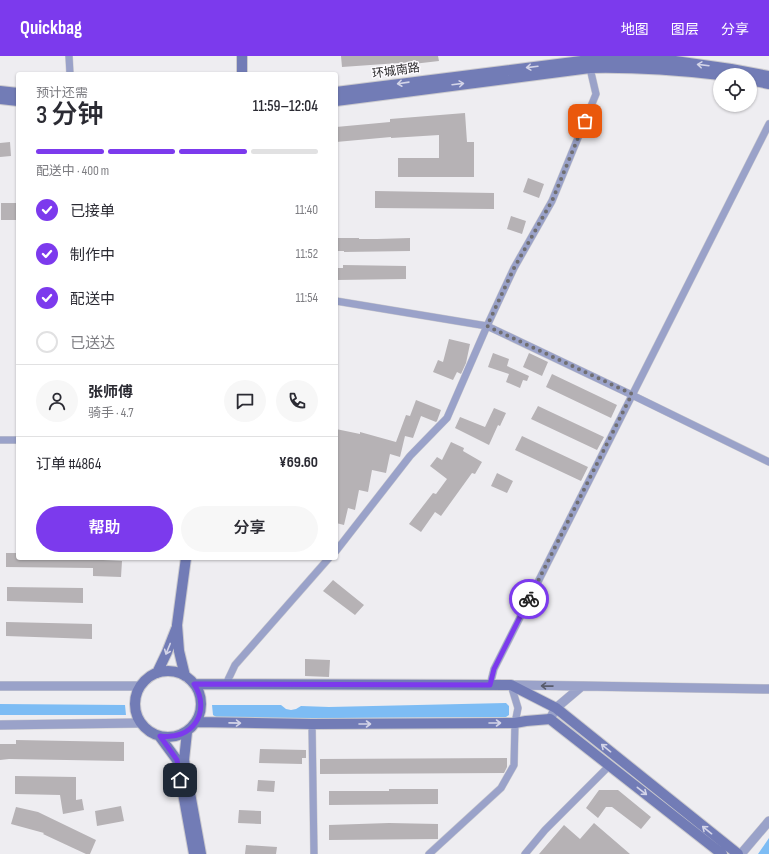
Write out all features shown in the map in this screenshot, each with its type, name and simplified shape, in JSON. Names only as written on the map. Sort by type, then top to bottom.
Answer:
[{"type":"main road","points":[[242,56],[242,72]]},
{"type":"main road","name":"环城南路","points":[[338,101],[589,61],[628,67],[713,74]]},
{"type":"main road","name":"环城南路","points":[[338,92],[589,61],[675,61],[769,76]]},
{"type":"main road","points":[[757,81],[769,84]]},
{"type":"main road","points":[[0,91],[16,93]]},
{"type":"main road","points":[[0,99],[16,101]]},
{"type":"main road","points":[[185,676],[179,651],[177,625],[186,560]]},
{"type":"main road","points":[[157,673],[177,625]]},
{"type":"main road","points":[[172,671],[185,676],[198,690],[201,703],[199,716],[196,722],[187,732],[174,737],[160,736],[146,729],[140,723],[134,708],[134,701],[140,686],[150,676],[157,673],[172,671]]},
{"type":"main road","points":[[194,684],[511,685],[556,708],[738,854]]},
{"type":"main road","points":[[196,722],[312,724],[514,723],[550,719],[722,854]]},
{"type":"main road","points":[[187,732],[184,760],[201,854]]},
{"type":"main road","points":[[160,736],[177,760],[194,854]]},
{"type":"street","points":[[69,56],[70,72]]},
{"type":"street","points":[[338,547],[410,456],[447,418],[514,268],[552,201],[596,94],[589,61]]},
{"type":"street","points":[[490,685],[494,669],[769,124]]},
{"type":"street","points":[[338,301],[487,326],[632,394],[769,462]]},
{"type":"street","points":[[0,440],[16,440]]},
{"type":"street","points":[[226,684],[236,665],[327,560]]},
{"type":"street","points":[[429,854],[502,788],[514,765],[514,723],[518,708],[511,685],[769,689]]},
{"type":"street","points":[[0,686],[140,686]]},
{"type":"street","points":[[550,719],[556,708],[582,686]]},
{"type":"street","points":[[0,725],[140,723]]},
{"type":"street","points":[[312,724],[314,854]]},
{"type":"street","points":[[525,854],[545,830],[610,766]]},
{"type":"street","points":[[741,854],[769,821]]},
{"type":"water","points":[[506,703],[509,706],[509,715],[506,717],[218,718],[213,715],[212,705],[281,705],[286,709],[291,710],[301,706],[329,707]]},
{"type":"water","points":[[0,704],[125,705],[126,715],[0,715]]},
{"type":"water","points":[[769,838],[769,854],[758,854]]},
{"type":"building","points":[[341,56],[438,56],[439,61],[413,64],[413,62],[342,67]]},
{"type":"building","points":[[465,113],[467,142],[474,142],[474,177],[398,177],[398,158],[439,158],[439,135],[391,137],[338,142],[338,127],[390,122],[390,119]]},
{"type":"building","points":[[10,142],[11,156],[0,157],[0,143]]},
{"type":"building","points":[[528,178],[544,184],[539,198],[523,192]]},
{"type":"building","points":[[375,191],[494,193],[494,209],[375,208]]},
{"type":"building","points":[[1,203],[16,203],[16,220],[1,220]]},
{"type":"building","points":[[511,216],[526,221],[522,234],[507,229]]},
{"type":"building","points":[[338,238],[410,238],[410,251],[338,251]]},
{"type":"building","points":[[343,265],[406,266],[406,279],[338,280],[338,268],[343,268]]},
{"type":"building","points":[[449,339],[470,344],[466,363],[461,374],[457,372],[453,380],[433,372],[438,360],[443,362]]},
{"type":"building","points":[[493,353],[509,359],[507,366],[529,376],[527,381],[523,380],[520,388],[506,382],[509,374],[488,367]]},
{"type":"building","points":[[529,353],[548,362],[542,376],[523,367]]},
{"type":"building","points":[[552,374],[617,405],[611,418],[546,387]]},
{"type":"building","points":[[416,400],[441,410],[436,422],[421,416],[413,438],[405,436],[400,457],[390,454],[386,473],[372,470],[368,492],[359,490],[355,510],[348,508],[344,525],[338,524],[338,429],[360,434],[360,432],[396,442],[406,415],[410,416]]},
{"type":"building","points":[[538,406],[604,437],[597,450],[531,419]]},
{"type":"building","points":[[494,408],[506,413],[500,426],[498,425],[489,445],[455,428],[460,417],[485,427]]},
{"type":"building","points":[[522,436],[588,467],[581,481],[515,450]]},
{"type":"building","points":[[451,442],[464,448],[463,451],[482,462],[475,474],[472,473],[441,516],[435,512],[421,532],[409,524],[433,493],[436,494],[447,479],[430,466],[437,457],[442,460]]},
{"type":"building","points":[[497,473],[513,481],[507,493],[491,486]]},
{"type":"building","points":[[6,553],[16,553],[16,560],[122,561],[121,577],[93,576],[93,568],[6,567]]},
{"type":"building","points":[[333,580],[364,605],[355,615],[323,591]]},
{"type":"building","points":[[7,587],[83,588],[83,603],[7,601]]},
{"type":"building","points":[[6,622],[92,624],[92,639],[6,636]]},
{"type":"building","points":[[305,659],[330,660],[329,677],[305,676]]},
{"type":"building","points":[[16,740],[124,742],[124,761],[0,760],[0,744],[16,744]]},
{"type":"building","points":[[260,749],[306,750],[306,758],[302,758],[302,764],[259,763]]},
{"type":"building","points":[[507,758],[507,767],[504,773],[320,774],[320,759]]},
{"type":"building","points":[[15,776],[76,777],[76,800],[82,799],[84,810],[63,814],[60,795],[15,794]]},
{"type":"building","points":[[258,780],[275,781],[274,792],[257,791]]},
{"type":"building","points":[[389,789],[438,789],[438,804],[329,805],[329,791],[389,791]]},
{"type":"building","points":[[599,790],[618,790],[651,817],[641,829],[612,807],[606,807],[598,818],[586,808]]},
{"type":"building","points":[[121,806],[124,821],[97,826],[95,811]]},
{"type":"building","points":[[16,807],[38,812],[96,840],[90,854],[86,854],[43,834],[44,833],[11,824]]},
{"type":"building","points":[[239,810],[261,811],[261,824],[238,823]]},
{"type":"building","points":[[389,823],[438,824],[438,839],[329,840],[329,825]]},
{"type":"building","points":[[594,823],[630,854],[539,854],[564,825],[580,839]]},
{"type":"building","points":[[246,845],[277,847],[276,854],[245,854]]},
{"type":"way so far","points":[[529,599],[632,394],[487,326],[514,268],[552,201],[585,121]]},
{"type":"route","points":[[180,780],[177,760],[160,736],[167,738],[180,735],[187,732],[196,722],[201,709],[201,703],[198,690],[194,684],[490,685],[494,669],[529,599]]}]
